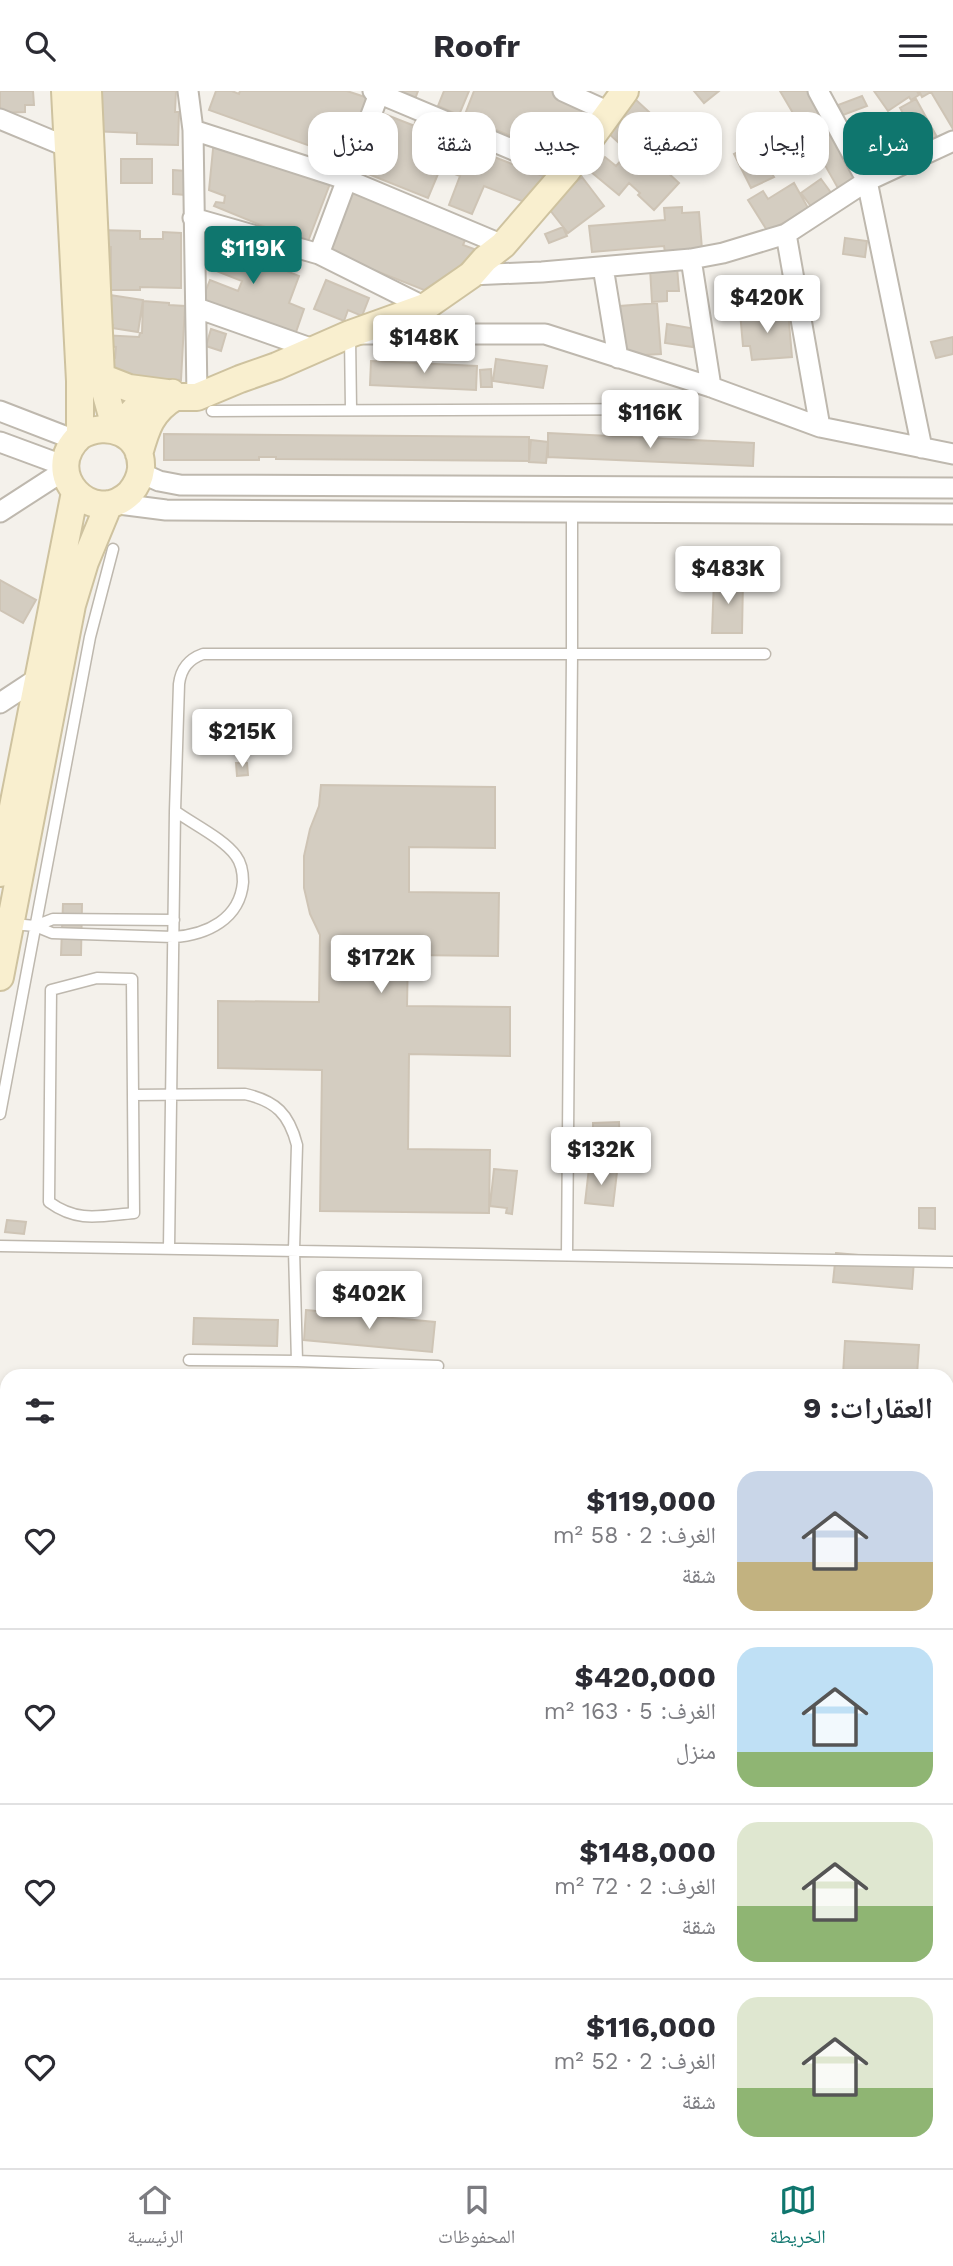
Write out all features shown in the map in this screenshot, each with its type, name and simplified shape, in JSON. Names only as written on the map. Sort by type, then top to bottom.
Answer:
[{"type":"main road","points":[[65,91],[80,153],[101,377],[117,431]]},
{"type":"main road","points":[[78,438],[80,153],[88,91]]},
{"type":"main road","points":[[604,118],[625,91]]},
{"type":"main road","points":[[68,476],[90,502],[110,503],[120,500],[134,489],[152,417],[162,404],[189,400],[349,334],[425,307],[471,275],[503,245],[563,175]]},
{"type":"main road","points":[[101,377],[129,388],[189,400]]},
{"type":"main road","points":[[117,431],[129,414],[141,404],[189,400]]},
{"type":"main road","points":[[0,873],[10,780],[38,678],[68,476],[69,447],[78,438],[97,428],[117,431],[134,445],[140,463]]},
{"type":"main road","points":[[0,977],[5,923],[72,605],[85,562],[110,503]]},
{"type":"street","points":[[188,91],[193,130],[197,308],[189,400]]},
{"type":"street","points":[[563,91],[608,112]]},
{"type":"street","points":[[818,91],[867,181],[922,448]]},
{"type":"street","points":[[319,254],[378,92],[510,148]]},
{"type":"street","points":[[0,119],[80,153]]},
{"type":"street","points":[[193,130],[348,180],[503,245]]},
{"type":"street","points":[[471,275],[603,267],[691,259],[723,253],[786,234],[867,181],[953,141]]},
{"type":"street","points":[[193,218],[319,254],[425,307]]},
{"type":"street","points":[[786,234],[820,427]]},
{"type":"street","points":[[691,259],[710,387]]},
{"type":"street","points":[[603,267],[618,358]]},
{"type":"street","points":[[197,308],[316,349]]},
{"type":"street","points":[[349,334],[545,334],[710,387],[820,427],[953,454]]},
{"type":"street","points":[[0,411],[78,438]]},
{"type":"street","points":[[0,442],[68,476]]},
{"type":"street","points":[[140,463],[159,481],[180,485],[953,488]]},
{"type":"street","points":[[0,512],[68,476]]},
{"type":"street","points":[[110,503],[166,510],[953,514]]},
{"type":"street","points":[[0,703],[38,678]]},
{"type":"lane","points":[[349,334],[351,409]]},
{"type":"lane","points":[[189,400],[351,409],[686,409]]},
{"type":"lane","points":[[567,1255],[572,511]]},
{"type":"lane","points":[[0,1114],[90,637],[113,549]]},
{"type":"lane","points":[[169,1248],[175,811],[180,674],[186,664],[203,654],[765,654]]},
{"type":"lane","points":[[5,923],[36,926],[52,933],[173,937],[205,931],[224,920],[236,908],[242,891],[243,873],[238,859],[230,849],[175,811]]},
{"type":"lane","points":[[36,926],[53,919],[174,919]]},
{"type":"lane","points":[[97,978],[132,979],[133,1095],[134,1213],[91,1217],[64,1213],[49,1202],[51,990],[97,978]]},
{"type":"lane","points":[[133,1095],[245,1094],[262,1098],[278,1108],[293,1128],[297,1145],[294,1250],[297,1361]]},
{"type":"lane","points":[[0,1246],[953,1262]]},
{"type":"lane","points":[[189,1360],[438,1366]]},
{"type":"building","points":[[0,91],[33,91],[34,105],[25,105],[25,112],[0,113]]},
{"type":"building","points":[[94,91],[176,91],[175,112],[179,112],[178,145],[137,144],[137,133],[91,131]]},
{"type":"building","points":[[216,91],[239,94],[240,91],[347,91],[368,98],[363,112],[308,112],[308,145],[209,110]]},
{"type":"building","points":[[395,91],[418,91],[415,99]]},
{"type":"building","points":[[444,91],[469,91],[460,112],[452,112],[438,106]]},
{"type":"building","points":[[474,91],[568,91],[595,102],[591,112],[510,112],[510,135],[496,130],[496,112],[466,112]]},
{"type":"building","points":[[694,91],[719,91],[704,103]]},
{"type":"building","points":[[780,91],[812,91],[824,112],[792,112]]},
{"type":"building","points":[[874,91],[917,91],[919,95],[911,100],[909,97],[888,111]]},
{"type":"building","points":[[919,91],[953,91],[953,129],[931,92],[922,97]]},
{"type":"building","points":[[862,96],[867,106],[843,112],[843,115],[838,105]]},
{"type":"building","points":[[635,99],[649,112],[623,112]]},
{"type":"building","points":[[916,99],[923,112],[902,112],[900,108]]},
{"type":"building","points":[[618,118],[618,142],[606,131]]},
{"type":"building","points":[[398,119],[412,125],[412,175],[438,175],[428,198],[370,175],[398,175]]},
{"type":"building","points":[[829,122],[843,147],[843,175],[858,175],[860,178],[839,190],[829,172]]},
{"type":"building","points":[[214,139],[308,173],[308,175],[331,181],[307,244],[214,206],[216,202],[224,203],[225,196],[209,190]]},
{"type":"building","points":[[605,157],[616,166],[618,164],[618,175],[670,175],[679,183],[654,210],[629,183],[619,195],[595,175],[604,175]]},
{"type":"building","points":[[496,158],[510,163],[510,175],[543,176],[532,205],[484,186],[472,214],[449,205],[460,176],[457,175],[496,175]]},
{"type":"building","points":[[121,159],[152,159],[152,183],[121,183]]},
{"type":"building","points":[[173,170],[186,171],[186,195],[173,194]]},
{"type":"building","points":[[744,175],[774,177],[751,188]]},
{"type":"building","points":[[582,177],[604,206],[568,233],[546,205]]},
{"type":"building","points":[[821,179],[832,194],[813,209],[801,193]]},
{"type":"building","points":[[794,183],[808,208],[768,232],[748,200],[763,191],[768,199]]},
{"type":"building","points":[[351,192],[466,238],[463,245],[474,249],[475,256],[424,290],[326,251]]},
{"type":"building","points":[[682,207],[682,213],[699,212],[702,249],[665,252],[664,246],[592,252],[589,226],[665,220],[664,208]]},
{"type":"building","points":[[563,227],[567,236],[549,243],[545,234]]},
{"type":"building","points":[[97,230],[140,231],[140,239],[163,239],[163,232],[181,233],[181,288],[140,287],[140,290],[111,290],[111,247],[97,247]]},
{"type":"building","points":[[208,234],[286,264],[284,270],[299,276],[289,303],[304,309],[295,335],[202,300],[210,280],[238,291],[242,281],[206,267],[212,250],[203,247]]},
{"type":"building","points":[[845,238],[867,241],[865,257],[843,254]]},
{"type":"building","points":[[677,267],[679,291],[667,291],[667,301],[652,302],[650,268]]},
{"type":"building","points":[[326,280],[369,298],[362,316],[348,310],[344,321],[314,309]]},
{"type":"building","points":[[110,295],[143,300],[138,332],[112,328],[113,325],[105,324]]},
{"type":"building","points":[[143,301],[185,306],[181,380],[105,376],[106,357],[115,358],[116,347],[102,346],[102,335],[139,337],[142,333]]},
{"type":"building","points":[[657,303],[661,354],[625,356],[620,306]]},
{"type":"building","points":[[750,311],[750,315],[788,311],[792,357],[752,360],[750,346],[743,346],[740,312]]},
{"type":"building","points":[[667,324],[696,329],[693,347],[665,343]]},
{"type":"building","points":[[211,329],[226,334],[221,351],[206,346]]},
{"type":"building","points":[[953,337],[953,354],[936,358],[931,342]]},
{"type":"building","points":[[496,359],[547,366],[543,388],[493,381]]},
{"type":"building","points":[[371,361],[477,366],[476,390],[370,385]]},
{"type":"building","points":[[491,369],[492,387],[481,387],[480,370]]},
{"type":"building","points":[[548,433],[754,443],[753,466],[548,457]]},
{"type":"building","points":[[164,434],[529,437],[529,461],[276,457],[259,457],[259,460],[164,460]]},
{"type":"building","points":[[531,440],[548,442],[546,463],[529,462]]},
{"type":"building","points":[[714,579],[743,580],[742,633],[712,633]]},
{"type":"building","points":[[0,580],[36,600],[23,623],[0,610]]},
{"type":"building","points":[[236,763],[247,763],[248,775],[237,776]]},
{"type":"building","points":[[321,785],[495,787],[495,848],[409,847],[409,892],[499,893],[498,956],[408,955],[407,1006],[510,1007],[510,1056],[409,1054],[408,1149],[490,1150],[489,1213],[320,1211],[322,1070],[218,1068],[218,1001],[319,1002],[320,935],[310,914],[304,888],[304,856],[319,806]]},
{"type":"building","points":[[63,904],[82,904],[81,955],[61,955]]},
{"type":"building","points":[[619,1122],[620,1146],[593,1147],[593,1123]]},
{"type":"building","points":[[589,1168],[617,1172],[613,1206],[585,1203]]},
{"type":"building","points":[[494,1169],[517,1171],[512,1214],[506,1213],[507,1208],[490,1206]]},
{"type":"building","points":[[919,1208],[935,1208],[935,1229],[919,1228]]},
{"type":"building","points":[[7,1220],[26,1222],[24,1234],[5,1232]]},
{"type":"building","points":[[836,1253],[914,1260],[912,1289],[833,1282]]},
{"type":"building","points":[[306,1310],[435,1322],[432,1352],[304,1340]]},
{"type":"building","points":[[194,1318],[278,1320],[277,1346],[193,1344]]},
{"type":"building","points":[[845,1341],[919,1345],[917,1369],[843,1369]]}]
